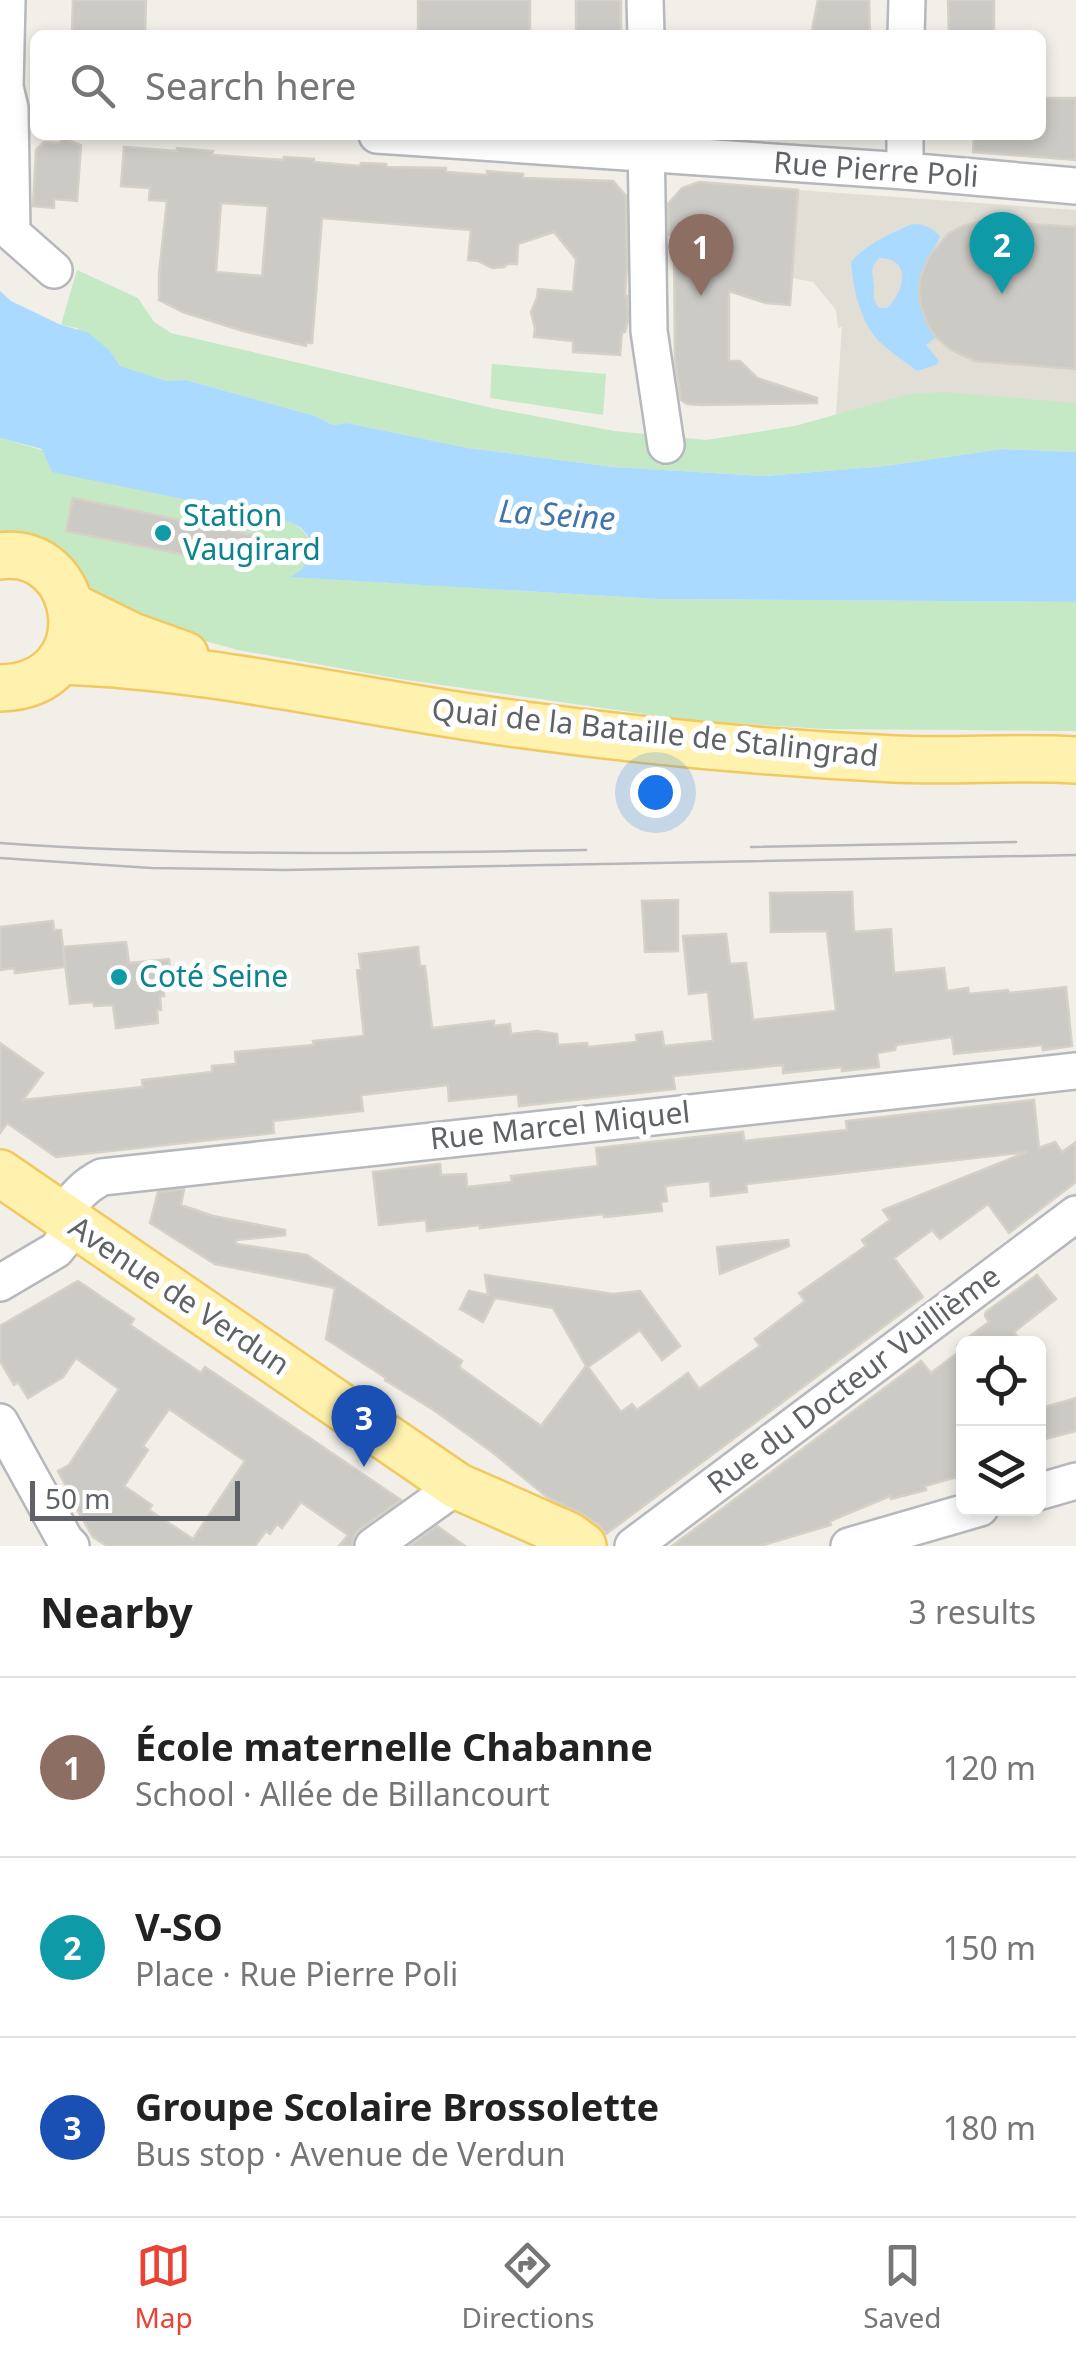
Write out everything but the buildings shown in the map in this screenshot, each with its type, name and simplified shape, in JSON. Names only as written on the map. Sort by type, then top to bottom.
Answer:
[{"type":"main road","points":[[0,556],[29,558],[48,570],[63,586],[74,618],[72,635],[60,661],[40,679],[0,688]]},
{"type":"main road","name":"Quai de la Bataille de Stalingrad","points":[[71,606],[132,636],[262,682]]},
{"type":"main road","name":"Quai de la Bataille de Stalingrad","points":[[60,661],[262,682],[516,724],[733,748],[898,759],[1067,757]]},
{"type":"main road","name":"Avenue de Verdun","points":[[0,1173],[458,1486],[568,1535],[583,1546]]},
{"type":"main road","name":"Avenue de Verdun","points":[[458,1486],[480,1508],[534,1546]]},
{"type":"street","points":[[7,0],[6,87],[15,108],[12,233],[54,270]]},
{"type":"street","points":[[646,0],[646,30]]},
{"type":"street","points":[[906,30],[907,0]]},
{"type":"street","name":"Rue Pierre Poli","points":[[526,140],[646,144],[1076,186]]},
{"type":"street","points":[[905,140],[905,171]]},
{"type":"street","points":[[646,144],[649,330],[666,446]]},
{"type":"street","name":"Rue Marcel Miquel","points":[[0,1284],[56,1250],[69,1220],[71,1201],[89,1183],[102,1177],[1076,1072]]},
{"type":"street","name":"Rue du Docteur Vuillième","points":[[632,1546],[1076,1214]]},
{"type":"street","points":[[0,1422],[71,1546]]},
{"type":"street","points":[[1046,1490],[1076,1481]]},
{"type":"street","points":[[373,1546],[458,1486]]},
{"type":"street","points":[[849,1546],[956,1515]]},
{"type":"shaded area","points":[[798,190],[1076,210],[1076,409],[835,428],[842,327],[838,328],[836,310],[813,282],[792,278]]},
{"type":"green space","points":[[77,270],[138,298],[154,322],[171,333],[492,408],[614,431],[706,440],[795,426],[909,394],[946,392],[1076,403],[1076,452],[1002,449],[886,466],[765,476],[613,467],[468,448],[347,423],[333,425],[315,416],[186,380],[166,381],[119,366],[77,328],[61,325]]},
{"type":"green space","points":[[492,364],[606,374],[603,415],[490,398]]},
{"type":"green space","points":[[0,438],[285,520],[300,528],[311,548],[307,561],[293,577],[658,599],[1076,602],[1076,731],[824,729],[687,720],[400,679],[238,650],[129,615],[79,583],[42,547],[0,533]]},
{"type":"water","points":[[912,224],[931,228],[940,236],[924,266],[919,294],[926,321],[936,337],[926,345],[939,361],[917,371],[878,340],[866,323],[851,262],[872,244]],"holes":[[[879,258],[890,259],[901,269],[901,285],[887,308],[879,308],[874,298],[873,269]]]},
{"type":"water","name":"La Seine","points":[[0,291],[11,301],[61,325],[87,332],[108,349],[120,366],[166,381],[186,380],[315,416],[333,425],[347,423],[468,448],[613,467],[765,476],[886,466],[1002,449],[1076,452],[1076,602],[658,599],[290,577],[303,568],[311,548],[301,528],[285,520],[52,472],[42,449],[0,438]]},
{"type":"tram line","points":[[751,847],[1016,842]]},
{"type":"tram line","points":[[0,843],[219,852],[586,850]]},
{"type":"tram line","points":[[0,858],[151,868],[285,870],[1076,855]]},
{"type":"place","name":"V-SO","points":[[1002,294]]},
{"type":"place","name":"École maternelle Chabanne","points":[[701,296]]},
{"type":"place","name":"Station Vaugirard","points":[[163,533]]},
{"type":"place","name":"Coté Seine","points":[[119,977]]},
{"type":"place","name":"Groupe Scolaire Brossolette","points":[[364,1467]]}]
